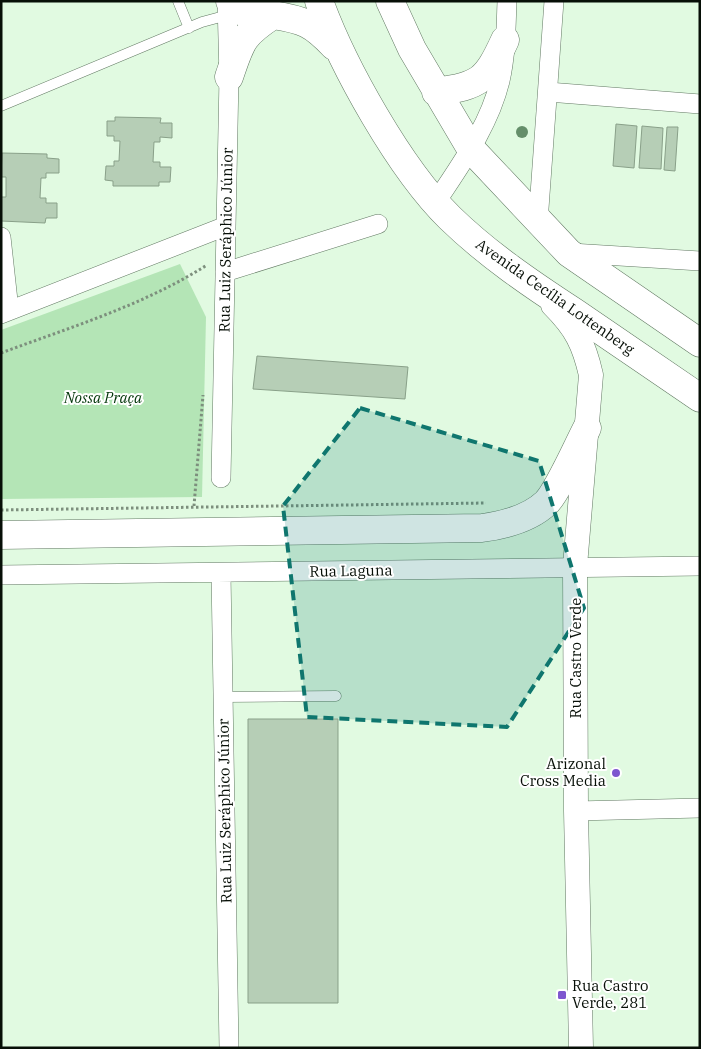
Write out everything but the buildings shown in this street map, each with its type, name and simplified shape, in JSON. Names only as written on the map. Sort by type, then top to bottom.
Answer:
[{"type":"main road","name":"Avenida Cecília Lottenberg","points":[[319,1],[341,53],[398,152],[436,202],[485,249],[537,287],[700,398]]},
{"type":"main road","points":[[390,1],[412,49],[471,149],[538,222],[569,252],[700,343]]},
{"type":"main road","points":[[228,6],[240,12],[273,15],[302,21],[318,29],[341,53]]},
{"type":"main road","points":[[229,77],[238,50],[248,33],[273,15]]},
{"type":"main road","points":[[436,92],[464,87],[479,81],[488,74],[505,40]]},
{"type":"main road","points":[[1,535],[294,532],[503,526],[522,518],[545,503],[587,428]]},
{"type":"street","points":[[436,202],[471,149],[497,89],[505,40],[507,1]]},
{"type":"street","points":[[538,222],[554,1]]},
{"type":"street","name":"Rua Luiz Seráphico Júnior","points":[[221,478],[219,267],[226,226],[229,77],[228,6]]},
{"type":"street","points":[[548,92],[700,104]]},
{"type":"street","points":[[219,267],[378,224]]},
{"type":"street","points":[[1,237],[5,312],[226,226]]},
{"type":"street","points":[[569,252],[700,261]]},
{"type":"street","name":"Rua Castro Verde","points":[[537,287],[566,318],[585,349],[590,375],[575,566],[576,811],[581,1048]]},
{"type":"street","name":"Rua Laguna","points":[[1,575],[221,574],[575,566],[700,566]]},
{"type":"street","name":"Rua Luiz Seráphico Júnior","points":[[221,574],[228,1048]]},
{"type":"street","points":[[576,811],[700,808]]},
{"type":"lane","points":[[178,1],[189,28]]},
{"type":"lane","points":[[1,106],[189,28],[228,6]]},
{"type":"lane","points":[[223,697],[336,696]]},
{"type":"path","points":[[1,353],[84,323],[219,267]]},
{"type":"path","points":[[1,510],[194,506]]},
{"type":"highlighted area","points":[[360,408],[539,461],[584,608],[507,727],[307,717],[283,506]]},
{"type":"green space","name":"Nossa Praça","points":[[180,264],[206,317],[202,497],[1,499],[1,330]]},
{"type":"place","name":"Arizonal Cross Media","points":[[616,773]]},
{"type":"place","name":"Rua Castro Verde, 281","points":[[562,995]]}]
